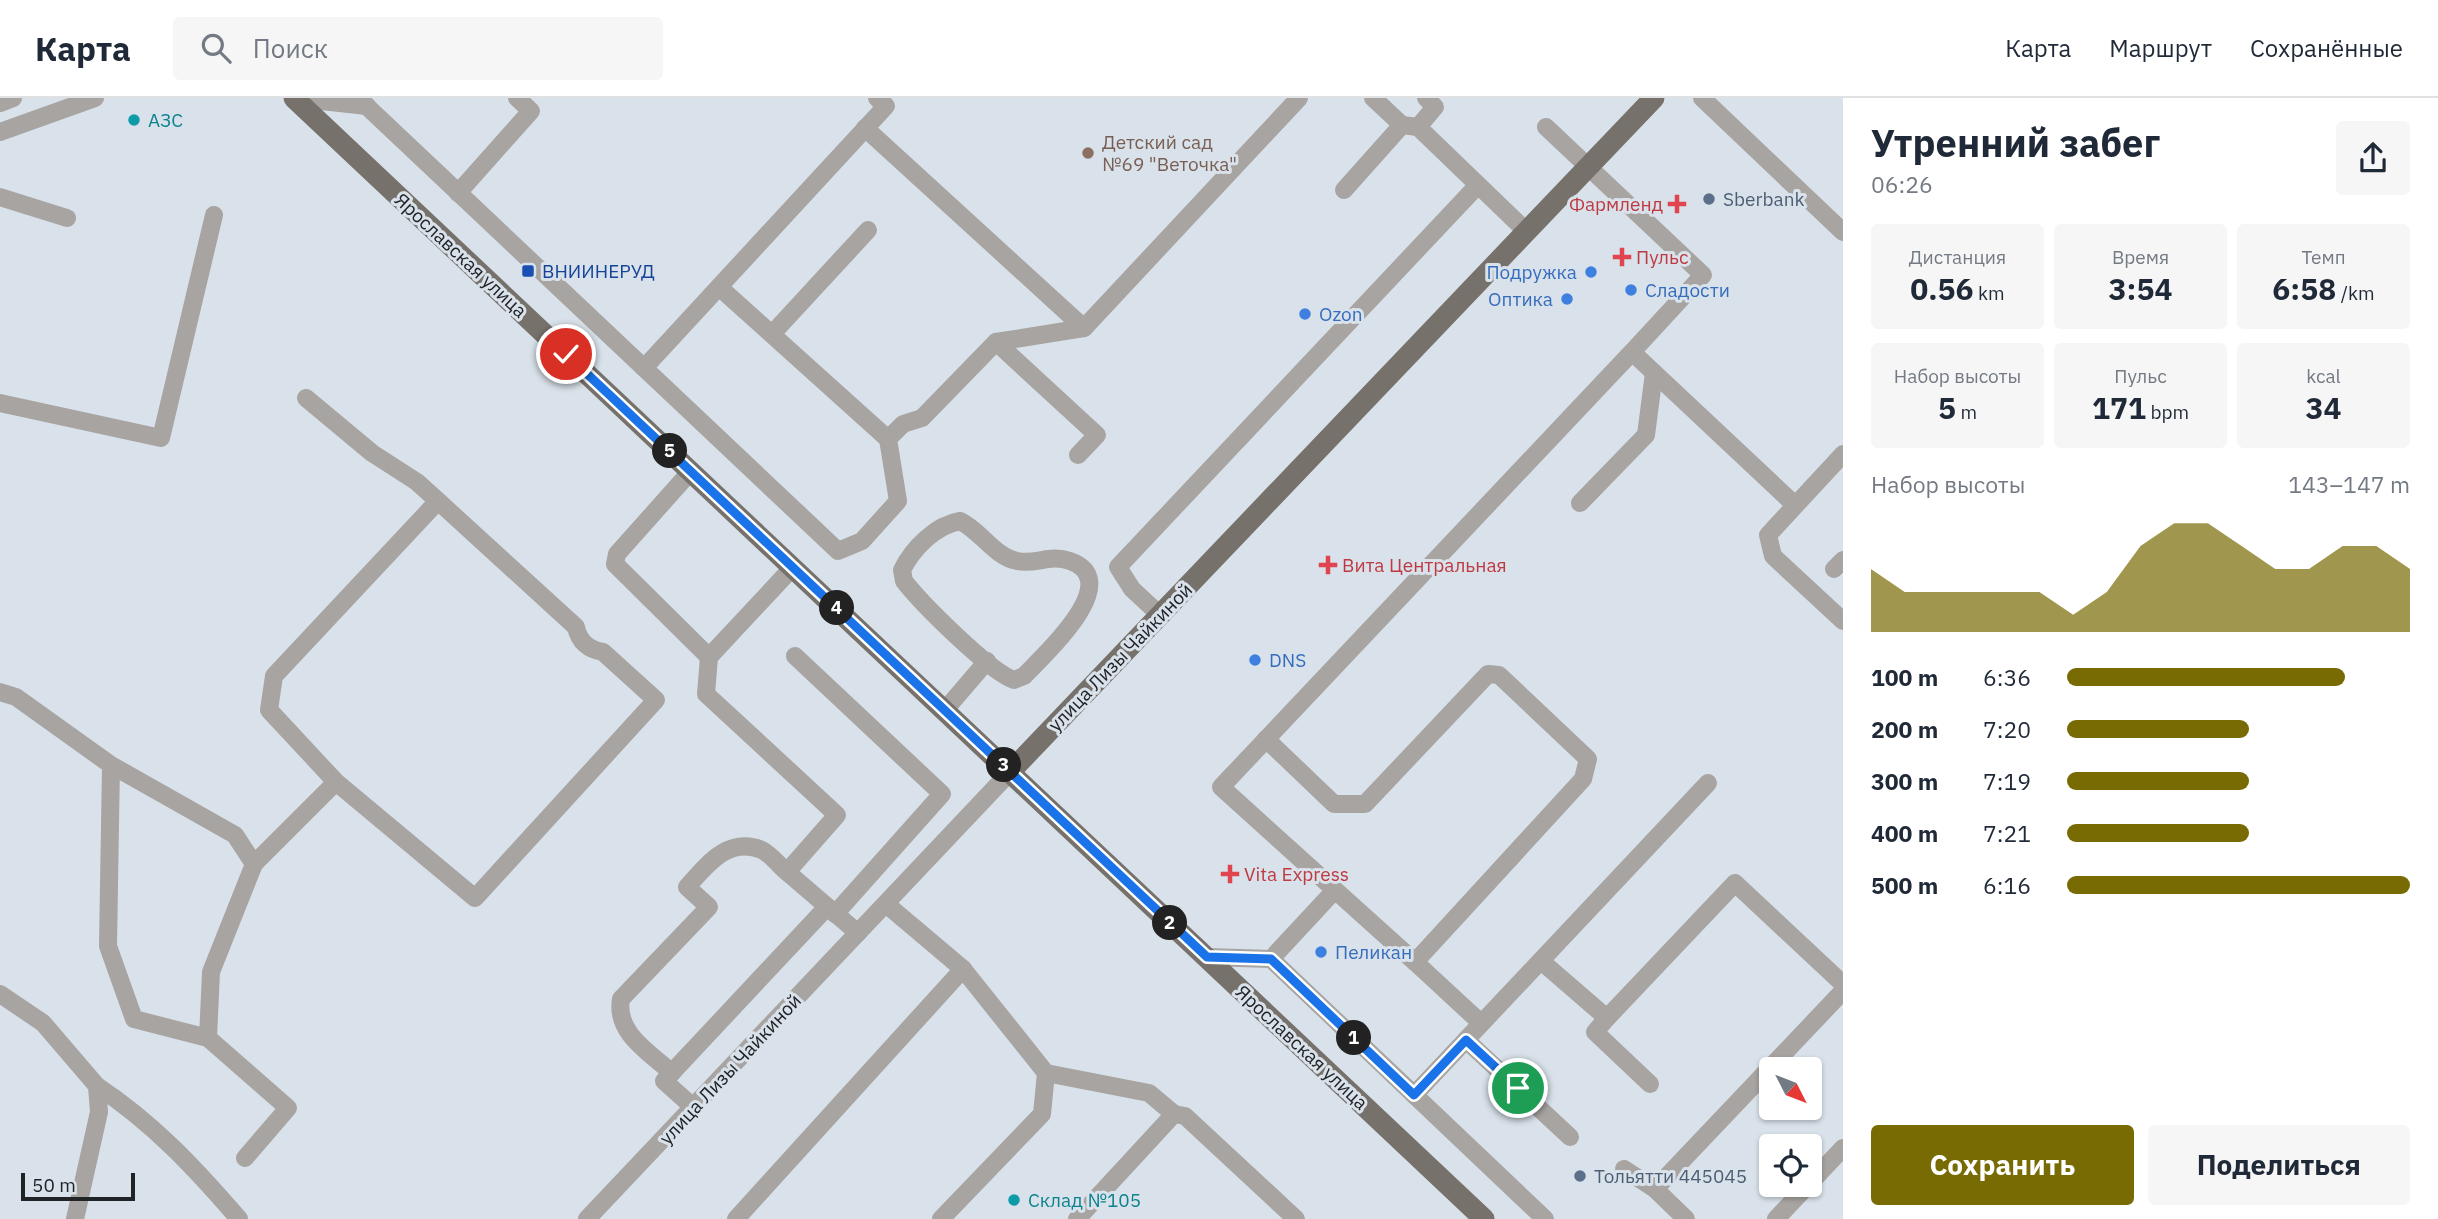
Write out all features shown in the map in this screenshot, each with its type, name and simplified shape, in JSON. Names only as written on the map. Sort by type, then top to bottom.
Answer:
[{"type":"main road","name":"Ярославская улица","points":[[294,98],[1485,1219]]},
{"type":"main road","name":"улица Лизы Чайкиной","points":[[1010,772],[1654,98]]},
{"type":"street","points":[[0,103],[13,98]]},
{"type":"street","points":[[0,132],[95,98]]},
{"type":"street","points":[[294,98],[362,102],[838,551],[862,541],[898,501],[888,439],[719,287]]},
{"type":"street","points":[[458,193],[531,111],[516,98]]},
{"type":"street","points":[[644,368],[886,106],[877,98]]},
{"type":"street","points":[[888,439],[903,424],[922,418],[996,342],[1084,328],[1299,98]]},
{"type":"street","points":[[1373,98],[1478,185],[1527,232]]},
{"type":"street","points":[[1344,190],[1410,126],[1436,107],[1426,98]]},
{"type":"street","points":[[1702,98],[1843,232]]},
{"type":"street","points":[[1481,1023],[1221,787],[1703,275],[1546,127]]},
{"type":"street","points":[[865,128],[1084,328]]},
{"type":"street","points":[[1160,615],[1132,589],[1118,567],[1478,185]]},
{"type":"street","points":[[0,197],[67,218]]},
{"type":"street","points":[[0,403],[161,438],[214,215]]},
{"type":"street","points":[[772,334],[868,230]]},
{"type":"street","points":[[996,342],[1097,435],[1078,456]]},
{"type":"street","points":[[1632,352],[1795,505]]},
{"type":"street","points":[[1580,503],[1646,435],[1654,373]]},
{"type":"street","points":[[306,398],[372,453],[417,482],[438,501],[576,627],[578,637],[592,650],[603,652],[656,699],[475,898],[336,782],[269,710],[274,676],[438,501]]},
{"type":"street","points":[[1843,454],[1768,535],[1773,556],[1843,621]]},
{"type":"street","points":[[691,471],[617,554],[615,564],[709,657]]},
{"type":"street","points":[[960,521],[974,528],[1002,555],[1018,562],[1055,557],[1074,562],[1084,571],[1089,583],[1086,602],[1074,623],[1024,676],[1014,680],[1005,677],[987,662],[904,581],[902,570],[907,560],[937,528],[948,523],[960,521]]},
{"type":"street","points":[[787,872],[837,814],[706,694],[709,657],[793,567]]},
{"type":"street","points":[[693,1107],[664,1081],[942,794],[795,656]]},
{"type":"street","points":[[945,710],[987,662]]},
{"type":"street","points":[[1266,739],[1334,804],[1365,804],[1488,674],[1499,675],[1588,759],[1583,779],[1415,962]]},
{"type":"street","points":[[0,692],[16,697],[111,765],[235,835],[254,864]]},
{"type":"street","points":[[111,765],[108,946],[134,1019],[208,1038],[288,1108],[245,1158]]},
{"type":"street","name":"улица Лизы Чайкиной","points":[[587,1219],[1010,772]]},
{"type":"street","points":[[208,1038],[211,972],[254,864],[336,782]]},
{"type":"street","points":[[1414,1095],[1708,783]]},
{"type":"street","points":[[672,1073],[624,1028],[619,1014],[621,999],[709,907],[687,887],[717,854],[737,846],[762,850],[858,933]]},
{"type":"street","points":[[1650,1084],[1595,1032],[1735,883],[1843,984]]},
{"type":"street","points":[[1271,959],[1335,890]]},
{"type":"street","points":[[886,904],[963,969],[1046,1073],[1149,1093],[1174,1114],[1185,1116],[1296,1219]]},
{"type":"street","points":[[1207,957],[1271,959],[1545,1219]]},
{"type":"street","points":[[1541,961],[1607,1018]]},
{"type":"street","points":[[736,1219],[963,969]]},
{"type":"street","points":[[1655,1189],[1843,991]]},
{"type":"street","points":[[0,994],[43,1023],[97,1086],[134,1110],[184,1155],[239,1219]]},
{"type":"street","points":[[1466,1040],[1570,1137]]},
{"type":"street","points":[[941,1219],[1042,1114],[1046,1073]]},
{"type":"street","points":[[75,1219],[99,1112],[97,1086]]},
{"type":"street","points":[[1077,1219],[1174,1114]]},
{"type":"street","points":[[1822,1170],[1843,1148]]},
{"type":"street","points":[[1624,1169],[1655,1189],[1686,1219]]},
{"type":"street","points":[[1783,1217],[1799,1197]]},
{"type":"place","name":"АЗС","points":[[134,120]]},
{"type":"place","name":"Детский сад №69 \"Веточка\"","points":[[1088,153]]},
{"type":"place","name":"Sberbank","points":[[1709,199]]},
{"type":"place","name":"Фармленд","points":[[1677,204]]},
{"type":"place","name":"Пульс","points":[[1622,257]]},
{"type":"place","name":"ВНИИНЕРУД","points":[[528,271]]},
{"type":"place","name":"Подружка","points":[[1591,272]]},
{"type":"place","name":"Сладости","points":[[1631,290]]},
{"type":"place","name":"Оптика","points":[[1567,299]]},
{"type":"place","name":"Ozon","points":[[1305,314]]},
{"type":"place","name":"Вита Центральная","points":[[1328,565]]},
{"type":"place","name":"DNS","points":[[1255,660]]},
{"type":"place","name":"Vita Express","points":[[1230,874]]},
{"type":"place","name":"Пеликан","points":[[1321,952]]},
{"type":"place","name":"Тольятти 445045","points":[[1580,1176]]},
{"type":"place","name":"Склад №105","points":[[1014,1200]]},
{"type":"route","points":[[566,354],[1207,957],[1271,959],[1414,1095],[1466,1040],[1518,1088]]}]
